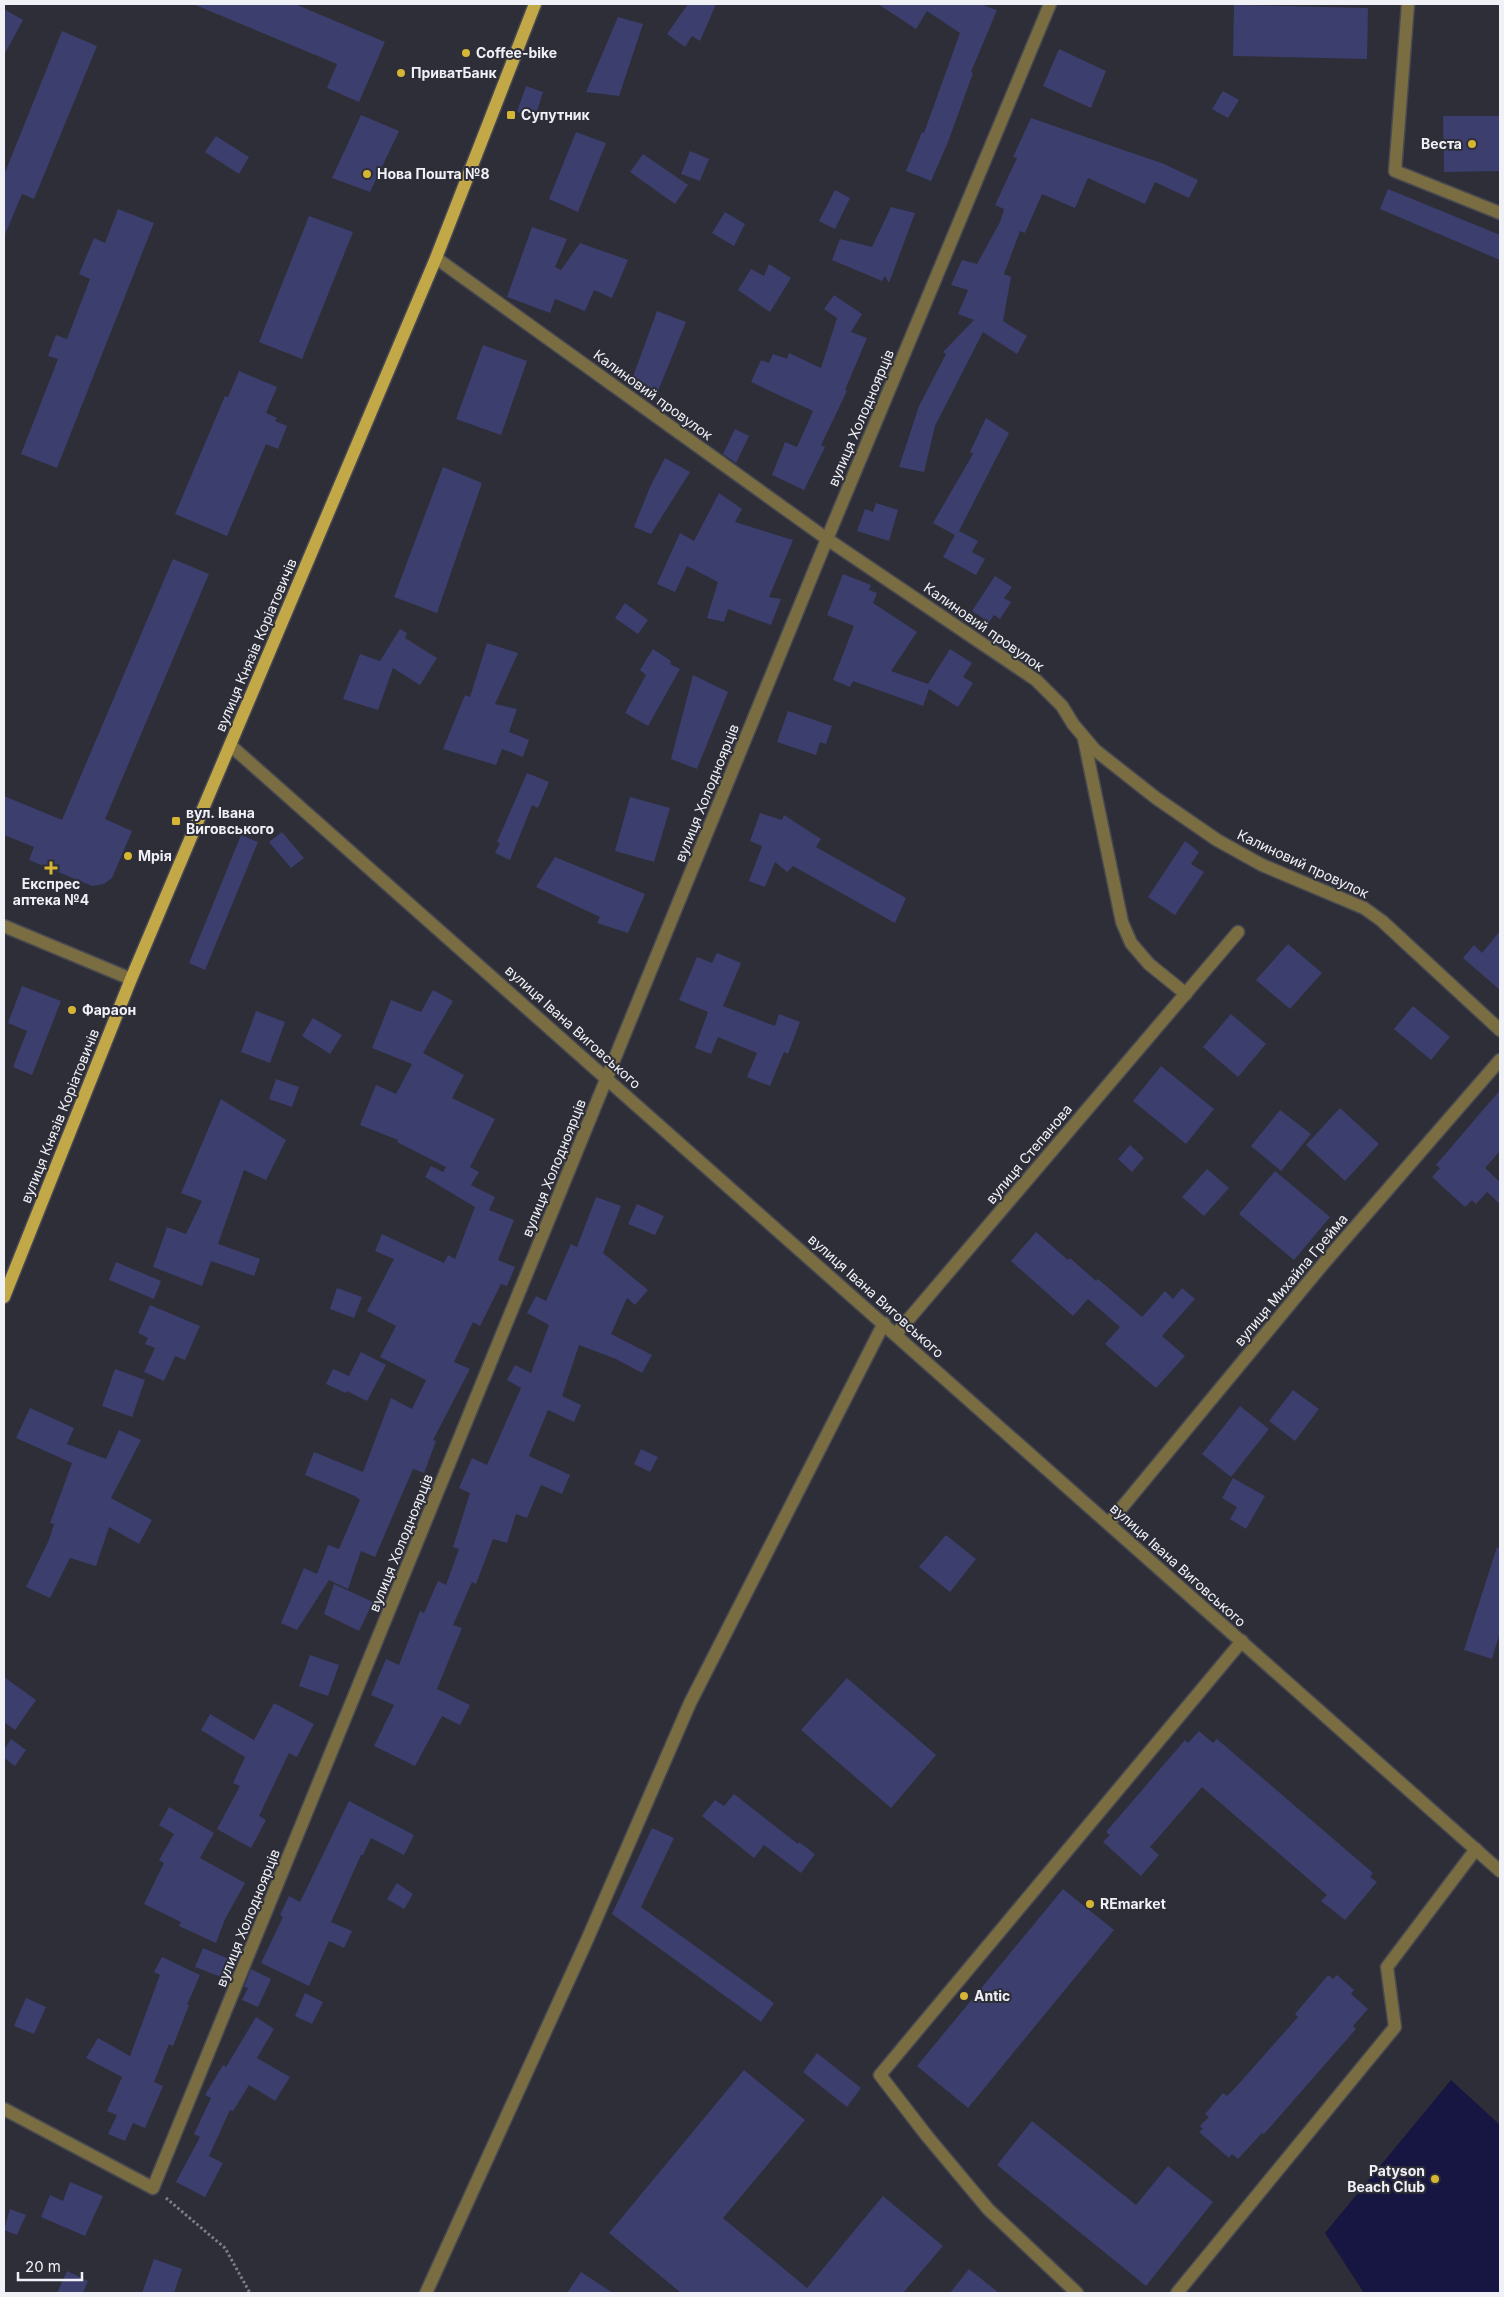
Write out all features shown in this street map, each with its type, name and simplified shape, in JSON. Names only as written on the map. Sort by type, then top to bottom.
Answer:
[{"type":"main road","name":"вулиця Князів Коріатовичів","points":[[4,1297],[131,979],[436,258],[534,4]]},
{"type":"street","name":"вулиця Холодноярців","points":[[153,2188],[827,539],[1050,4]]},
{"type":"street","points":[[1408,4],[1395,171],[1500,213]]},
{"type":"street","name":"Калиновий провулок","points":[[436,258],[827,539],[1036,680],[1062,706],[1073,724],[1095,750],[1156,798],[1217,840],[1262,865],[1364,908],[1382,921],[1500,1030]]},
{"type":"street","points":[[1083,736],[1122,922],[1131,943],[1150,964],[1186,994]]},
{"type":"street","name":"вулиця Івана Виговського","points":[[230,745],[1500,1870]]},
{"type":"street","points":[[4,926],[131,979]]},
{"type":"street","name":"вулиця Степанова","points":[[896,1334],[1238,932]]},
{"type":"street","name":"вулиця Михайла Грейма","points":[[1109,1523],[1324,1264],[1500,1060]]},
{"type":"street","points":[[426,2293],[587,1940],[690,1703],[884,1323]]},
{"type":"street","points":[[1077,2293],[988,2209],[927,2136],[880,2075],[1242,1641]]},
{"type":"street","points":[[1177,2293],[1395,2027],[1388,1967],[1476,1849]]},
{"type":"street","points":[[4,2109],[153,2188]]},
{"type":"path","points":[[153,2188],[225,2248],[250,2293]]},
{"type":"shaded area","name":"Patyson Beach Club","points":[[1451,2080],[1500,2125],[1500,2293],[1364,2293],[1325,2233]]},
{"type":"building","points":[[193,4],[295,4],[385,42],[359,102],[327,88],[337,64]]},
{"type":"building","points":[[688,4],[716,4],[700,41],[692,36],[685,47],[667,34]]},
{"type":"building","points":[[878,4],[980,4],[997,10],[971,72],[973,73],[948,142],[931,181],[906,171],[922,132],[924,133],[960,33],[927,11],[916,29]]},
{"type":"building","points":[[1234,5],[1368,8],[1367,59],[1233,56]]},
{"type":"building","points":[[4,9],[23,20],[4,55]]},
{"type":"building","points":[[618,17],[643,24],[619,96],[586,92]]},
{"type":"building","points":[[62,31],[97,46],[34,199],[22,194],[4,237],[4,175]]},
{"type":"building","points":[[1059,49],[1106,71],[1091,108],[1043,86]]},
{"type":"building","points":[[526,86],[543,92],[535,118],[517,112]]},
{"type":"building","points":[[1223,91],[1239,100],[1228,118],[1212,109]]},
{"type":"building","points":[[361,115],[399,131],[370,192],[332,178]]},
{"type":"building","name":"Веста","points":[[1443,116],[1500,116],[1500,171],[1444,172]]},
{"type":"building","points":[[1031,118],[1164,164],[1198,180],[1189,198],[1155,182],[1145,204],[1088,178],[1075,208],[1042,194],[1025,233],[1020,231],[1004,274],[1011,277],[1003,321],[1027,336],[1017,354],[983,332],[935,426],[924,472],[899,467],[919,406],[946,354],[943,352],[974,320],[958,314],[968,290],[951,285],[962,260],[977,264],[1000,222],[1004,209],[995,205],[1017,158],[1013,157]]},
{"type":"building","points":[[576,132],[606,143],[578,212],[549,199]]},
{"type":"building","points":[[216,136],[249,157],[239,174],[205,152]]},
{"type":"building","points":[[690,151],[709,159],[700,181],[681,174]]},
{"type":"building","points":[[643,154],[688,185],[675,204],[630,172]]},
{"type":"building","points":[[1388,189],[1500,235],[1500,260],[1380,209]]},
{"type":"building","points":[[835,190],[850,198],[835,229],[819,221]]},
{"type":"building","points":[[891,207],[915,213],[889,283],[885,276],[882,281],[832,260],[840,239],[872,247]]},
{"type":"building","points":[[118,209],[154,223],[57,468],[21,454],[58,359],[48,356],[56,335],[67,339],[90,279],[79,274],[94,238],[105,243]]},
{"type":"building","points":[[725,212],[745,224],[734,246],[712,233]]},
{"type":"building","points":[[309,216],[353,232],[302,359],[259,342]]},
{"type":"building","points":[[532,227],[567,239],[555,267],[561,270],[580,243],[628,260],[612,298],[594,290],[585,311],[555,299],[550,313],[507,297]]},
{"type":"building","points":[[769,264],[791,278],[770,312],[738,290],[751,269],[764,276]]},
{"type":"building","points":[[834,295],[862,314],[851,332],[867,338],[845,390],[847,391],[821,445],[825,447],[804,490],[772,475],[785,442],[797,447],[813,411],[751,382],[761,360],[769,363],[773,354],[787,359],[789,353],[821,368],[837,318],[824,309]]},
{"type":"building","points":[[657,311],[686,322],[656,396],[630,385]]},
{"type":"building","points":[[483,345],[527,361],[501,435],[456,419]]},
{"type":"building","points":[[239,371],[277,387],[266,413],[277,418],[275,421],[287,426],[278,449],[266,444],[227,536],[175,514],[225,396],[228,397]]},
{"type":"building","points":[[986,418],[1009,433],[959,531],[978,541],[972,552],[985,559],[976,575],[943,557],[955,535],[933,523],[973,454],[970,452]]},
{"type":"building","points":[[735,429],[749,436],[736,463],[723,454]]},
{"type":"building","points":[[665,458],[690,472],[651,534],[634,527],[650,487]]},
{"type":"building","points":[[443,467],[482,483],[437,613],[394,597]]},
{"type":"building","points":[[719,493],[742,509],[735,522],[793,540],[769,597],[781,599],[771,625],[728,609],[724,622],[707,618],[718,582],[687,566],[675,592],[657,584],[680,533],[694,541]]},
{"type":"building","points":[[876,503],[898,510],[889,541],[857,531],[865,509],[873,512]]},
{"type":"building","points":[[173,559],[209,574],[105,819],[132,831],[112,878],[104,884],[92,886],[29,860],[34,847],[4,835],[4,796],[62,820]]},
{"type":"building","points":[[843,574],[871,585],[869,590],[877,593],[873,603],[917,632],[891,671],[928,684],[950,649],[972,663],[963,677],[973,683],[958,707],[929,689],[923,706],[853,681],[850,687],[833,680],[854,626],[827,615]]},
{"type":"building","points":[[995,576],[1012,587],[1004,598],[1011,602],[1000,619],[994,615],[989,622],[972,611]]},
{"type":"building","points":[[625,603],[648,620],[638,634],[615,618]]},
{"type":"building","points":[[400,629],[407,633],[405,638],[437,658],[420,685],[393,668],[378,710],[343,699],[360,654],[380,661]]},
{"type":"building","points":[[487,643],[518,653],[495,704],[517,709],[509,732],[529,740],[523,757],[502,749],[496,765],[443,749],[465,695],[470,697]]},
{"type":"building","points":[[653,649],[671,661],[670,664],[680,669],[648,726],[625,713],[646,675],[640,670]]},
{"type":"building","points":[[693,675],[728,692],[697,769],[671,759]]},
{"type":"building","points":[[788,711],[832,726],[826,744],[820,742],[816,755],[777,742]]},
{"type":"building","points":[[527,773],[549,782],[538,808],[532,805],[510,860],[495,853],[500,843],[497,842]]},
{"type":"building","points":[[630,797],[670,808],[654,862],[615,851]]},
{"type":"building","points":[[760,813],[782,820],[784,815],[821,839],[816,847],[906,898],[895,923],[793,866],[787,872],[775,862],[765,887],[749,881],[762,846],[750,841]]},
{"type":"building","points":[[282,832],[304,858],[291,868],[269,842]]},
{"type":"building","points":[[241,835],[258,842],[205,970],[189,963]]},
{"type":"building","points":[[1185,841],[1199,852],[1191,864],[1204,872],[1175,915],[1148,897]]},
{"type":"building","points":[[555,857],[645,894],[628,933],[597,923],[600,917],[536,887]]},
{"type":"building","points":[[1500,931],[1500,990],[1463,958],[1474,945],[1482,953]]},
{"type":"building","points":[[1288,944],[1322,973],[1290,1009],[1256,980]]},
{"type":"building","points":[[717,953],[741,963],[723,1006],[775,1026],[779,1014],[800,1022],[788,1054],[784,1052],[770,1086],[747,1077],[757,1053],[718,1037],[711,1054],[695,1048],[708,1012],[679,1000],[697,957],[712,963]]},
{"type":"building","points":[[22,986],[61,1001],[32,1075],[13,1067],[27,1031],[8,1023]]},
{"type":"building","points":[[433,990],[453,1001],[423,1053],[464,1075],[452,1098],[495,1119],[470,1167],[479,1172],[471,1185],[495,1197],[489,1210],[514,1220],[498,1260],[515,1267],[507,1286],[501,1284],[480,1326],[473,1322],[454,1362],[470,1369],[433,1440],[436,1441],[424,1473],[413,1469],[375,1557],[361,1551],[348,1589],[329,1580],[297,1630],[281,1623],[304,1568],[317,1574],[328,1545],[339,1549],[360,1500],[355,1496],[305,1475],[314,1452],[363,1472],[391,1398],[412,1409],[426,1380],[380,1357],[396,1326],[367,1311],[394,1259],[375,1251],[382,1234],[444,1263],[448,1255],[455,1259],[475,1207],[425,1177],[431,1166],[443,1172],[446,1167],[397,1142],[398,1140],[360,1125],[376,1085],[396,1094],[412,1064],[372,1048],[391,1000],[421,1012]]},
{"type":"building","points":[[1413,1006],[1450,1037],[1431,1060],[1394,1029]]},
{"type":"building","points":[[256,1011],[285,1022],[270,1063],[241,1052]]},
{"type":"building","points":[[1231,1014],[1266,1044],[1238,1077],[1203,1047]]},
{"type":"building","points":[[313,1018],[342,1035],[330,1054],[302,1036]]},
{"type":"building","points":[[1161,1066],[1214,1109],[1186,1144],[1133,1101]]},
{"type":"building","points":[[276,1079],[299,1087],[292,1107],[269,1099]]},
{"type":"building","points":[[1500,1090],[1500,1151],[1485,1168],[1500,1182],[1500,1204],[1487,1192],[1476,1204],[1472,1200],[1465,1207],[1432,1177],[1440,1168],[1436,1165]]},
{"type":"building","points":[[221,1099],[286,1140],[266,1180],[244,1170],[218,1244],[260,1259],[254,1276],[211,1261],[202,1286],[153,1267],[167,1227],[186,1234],[202,1201],[181,1193]]},
{"type":"building","points":[[1340,1108],[1379,1144],[1345,1181],[1306,1145]]},
{"type":"building","points":[[1280,1110],[1311,1134],[1281,1171],[1251,1146]]},
{"type":"building","points":[[1130,1145],[1144,1158],[1132,1172],[1118,1159]]},
{"type":"building","points":[[1207,1169],[1229,1188],[1204,1216],[1182,1197]]},
{"type":"building","points":[[1275,1171],[1330,1217],[1294,1260],[1239,1214]]},
{"type":"building","points":[[596,1197],[621,1206],[603,1253],[648,1290],[635,1305],[627,1298],[611,1334],[652,1355],[642,1373],[616,1359],[579,1345],[562,1396],[581,1405],[574,1422],[548,1410],[529,1456],[570,1475],[562,1494],[541,1485],[527,1518],[516,1514],[507,1543],[493,1539],[476,1584],[472,1582],[453,1625],[462,1628],[437,1689],[470,1705],[460,1725],[442,1716],[415,1766],[374,1746],[394,1705],[371,1695],[386,1659],[399,1665],[420,1611],[424,1613],[438,1581],[446,1585],[459,1549],[453,1547],[470,1493],[459,1488],[472,1458],[487,1465],[521,1388],[507,1380],[515,1365],[531,1373],[549,1325],[527,1313],[536,1296],[546,1301],[571,1244],[577,1247]]},
{"type":"building","points":[[637,1204],[664,1216],[655,1235],[628,1224]]},
{"type":"building","points":[[1036,1232],[1068,1260],[1070,1258],[1096,1281],[1098,1279],[1142,1317],[1165,1291],[1173,1299],[1182,1288],[1195,1299],[1162,1336],[1185,1356],[1156,1388],[1105,1344],[1120,1327],[1088,1299],[1073,1316],[1011,1261]]},
{"type":"building","points":[[116,1262],[161,1281],[154,1299],[109,1280]]},
{"type":"building","points":[[337,1288],[362,1297],[354,1318],[330,1309]]},
{"type":"building","points":[[150,1305],[200,1326],[185,1360],[175,1356],[164,1381],[144,1372],[155,1348],[145,1344],[148,1338],[138,1333]]},
{"type":"building","points":[[361,1352],[386,1365],[367,1401],[347,1391],[346,1393],[326,1384],[333,1369],[349,1376]]},
{"type":"building","points":[[115,1369],[145,1380],[132,1417],[102,1406]]},
{"type":"building","points":[[1293,1390],[1319,1409],[1295,1441],[1269,1421]]},
{"type":"building","points":[[1240,1406],[1269,1429],[1231,1477],[1202,1454]]},
{"type":"building","points":[[30,1408],[74,1428],[67,1444],[106,1459],[119,1430],[141,1440],[111,1498],[152,1520],[139,1544],[109,1527],[96,1566],[70,1558],[50,1598],[26,1587],[49,1540],[54,1524],[50,1523],[72,1463],[16,1438]]},
{"type":"building","points":[[641,1449],[658,1457],[650,1472],[634,1464]]},
{"type":"building","points":[[1233,1478],[1265,1496],[1246,1529],[1230,1519],[1237,1507],[1222,1498]]},
{"type":"building","points":[[946,1535],[976,1559],[950,1592],[919,1567]]},
{"type":"building","points":[[1497,1547],[1500,1548],[1500,1632],[1492,1659],[1464,1650]]},
{"type":"building","points":[[334,1584],[373,1602],[359,1631],[324,1614]]},
{"type":"building","points":[[310,1655],[339,1665],[328,1696],[299,1686]]},
{"type":"building","points":[[4,1677],[36,1700],[15,1730],[4,1722]]},
{"type":"building","points":[[847,1678],[936,1755],[891,1808],[801,1730]]},
{"type":"building","points":[[274,1703],[314,1724],[297,1757],[289,1753],[259,1816],[266,1820],[251,1848],[217,1829],[240,1786],[233,1783],[245,1757],[201,1730],[210,1714],[254,1740]]},
{"type":"building","points":[[1199,1731],[1213,1743],[1217,1739],[1373,1873],[1370,1877],[1377,1882],[1345,1920],[1321,1901],[1327,1895],[1202,1787],[1150,1847],[1159,1855],[1141,1876],[1103,1842],[1110,1835],[1106,1832],[1185,1740],[1188,1743]]},
{"type":"building","points":[[11,1739],[26,1750],[15,1766],[4,1758],[4,1750]]},
{"type":"building","points":[[734,1794],[798,1844],[799,1842],[815,1854],[801,1873],[764,1845],[754,1858],[702,1816],[715,1800],[724,1806]]},
{"type":"building","points":[[349,1801],[414,1835],[404,1855],[371,1838],[363,1855],[361,1855],[331,1922],[352,1931],[344,1948],[329,1941],[309,1986],[261,1963],[283,1917],[280,1915],[289,1896],[300,1902]]},
{"type":"building","points":[[169,1807],[214,1833],[200,1858],[245,1883],[225,1919],[216,1943],[179,1926],[181,1922],[144,1904],[164,1863],[159,1860],[174,1834],[159,1825]]},
{"type":"building","points":[[652,1828],[674,1838],[641,1907],[774,2003],[761,2022],[612,1914]]},
{"type":"building","points":[[397,1883],[413,1894],[404,1909],[387,1899]]},
{"type":"building","points":[[1063,1889],[1114,1930],[968,2108],[917,2066]]},
{"type":"building","points":[[203,1948],[236,1962],[229,1980],[195,1967]]},
{"type":"building","points":[[162,1957],[200,1975],[173,2046],[169,2044],[154,2082],[163,2086],[145,2128],[133,2123],[125,2141],[108,2134],[117,2115],[107,2111],[122,2077],[86,2058],[98,2038],[130,2056],[160,1975],[154,1972]]},
{"type":"building","points":[[251,1969],[271,1979],[258,2007],[242,2000],[248,1988],[244,1987]]},
{"type":"building","points":[[1328,1975],[1333,1979],[1337,1975],[1354,1990],[1351,1994],[1368,2009],[1353,2026],[1356,2029],[1264,2134],[1262,2133],[1238,2159],[1232,2154],[1229,2158],[1199,2132],[1203,2129],[1200,2126],[1209,2117],[1205,2114],[1223,2093],[1227,2096],[1236,2087],[1298,2017],[1295,2014]]},
{"type":"building","points":[[305,1993],[323,2002],[312,2024],[295,2016]]},
{"type":"building","points":[[26,1998],[46,2007],[34,2034],[14,2026]]},
{"type":"building","points":[[256,2017],[274,2029],[257,2058],[290,2077],[275,2101],[249,2085],[233,2111],[230,2110],[209,2156],[223,2163],[205,2197],[176,2182],[200,2137],[194,2134],[211,2098],[205,2095],[223,2065],[226,2067]]},
{"type":"building","points":[[817,2053],[861,2088],[847,2107],[803,2072]]},
{"type":"building","points":[[744,2070],[805,2120],[723,2218],[807,2288],[883,2196],[943,2246],[903,2293],[681,2293],[609,2233]]},
{"type":"building","points":[[1032,2121],[1136,2205],[1168,2166],[1213,2202],[1146,2286],[997,2165]]},
{"type":"building","points":[[70,2182],[103,2196],[85,2236],[41,2217],[50,2195],[63,2201]]},
{"type":"building","points":[[10,2209],[26,2215],[17,2235],[4,2230]]},
{"type":"building","points":[[154,2259],[182,2269],[174,2293],[142,2293]]},
{"type":"building","points":[[969,2269],[999,2293],[950,2293]]},
{"type":"building","points":[[67,2271],[88,2281],[83,2293],[57,2293]]},
{"type":"building","points":[[581,2272],[613,2293],[567,2293]]},
{"type":"place","name":"Coffee-bike","points":[[466,53]]},
{"type":"place","name":"ПриватБанк","points":[[401,73]]},
{"type":"place","name":"Супутник","points":[[511,115]]},
{"type":"place","name":"Веста","points":[[1472,144]]},
{"type":"place","name":"Нова Пошта №8","points":[[367,174]]},
{"type":"place","name":"вул. Івана Виговського","points":[[176,821]]},
{"type":"place","name":"Мрія","points":[[128,856]]},
{"type":"place","name":"Експрес аптека №4","points":[[51,868]]},
{"type":"place","name":"Фараон","points":[[72,1010]]},
{"type":"place","name":"REmarket","points":[[1090,1904]]},
{"type":"place","name":"Antic","points":[[964,1996]]},
{"type":"place","name":"Patyson Beach Club","points":[[1435,2179]]}]
